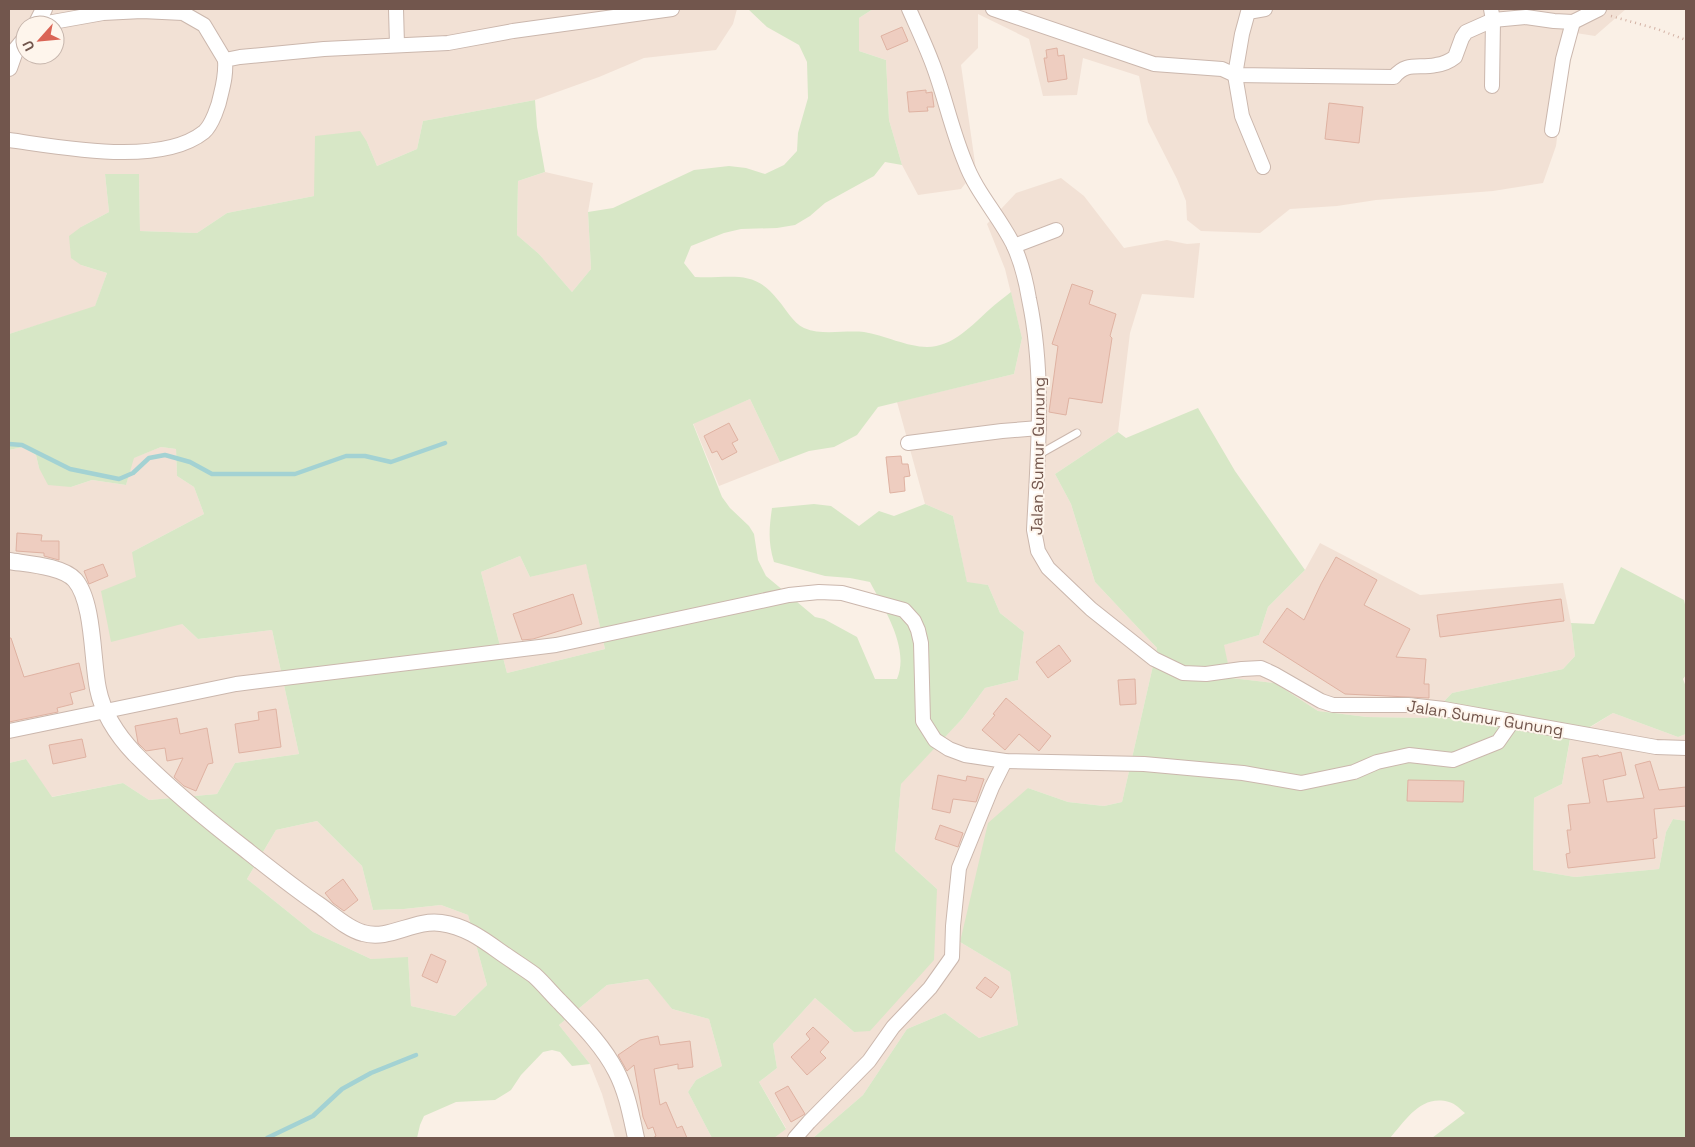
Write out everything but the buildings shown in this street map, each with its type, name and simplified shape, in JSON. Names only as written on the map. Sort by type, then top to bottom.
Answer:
[{"type":"street","points":[[396,9],[397,45]]},
{"type":"street","points":[[225,60],[324,49],[448,43],[513,31],[672,9]]},
{"type":"street","name":"Jalan Sumur Gunung","points":[[909,9],[933,66],[947,114],[965,164],[1014,246],[1022,268],[1038,352],[1040,389],[1034,530],[1038,551],[1048,568],[1091,609],[1154,659],[1183,673],[1206,674],[1242,668],[1261,668],[1320,701],[1334,705],[1408,705],[1444,709],[1656,747],[1686,748]]},
{"type":"street","points":[[993,9],[1154,64],[1222,69],[1235,75],[1394,77],[1401,69],[1416,66],[1435,66],[1456,57],[1466,32],[1492,14],[1573,22],[1597,10]]},
{"type":"street","points":[[1263,166],[1242,116],[1235,75],[1248,11],[1265,9]]},
{"type":"street","points":[[9,140],[66,148],[137,153],[169,148],[188,142],[206,131],[218,108],[226,74],[225,60],[204,26],[183,13],[142,11],[104,13],[65,20]]},
{"type":"street","points":[[1492,14],[1492,86]]},
{"type":"street","points":[[1552,130],[1563,60],[1573,22]]},
{"type":"street","points":[[9,68],[15,50]]},
{"type":"street","points":[[1014,246],[1056,230]]},
{"type":"street","points":[[908,443],[1039,428]]},
{"type":"street","points":[[9,561],[54,569],[65,573],[75,580],[84,596],[90,619],[98,689],[104,711],[127,746],[161,780],[215,826],[300,892],[363,934],[377,934],[423,923],[439,922],[473,933],[536,977],[592,1035],[609,1059],[622,1084],[636,1138]]},
{"type":"street","points":[[9,731],[236,684],[556,645],[788,595],[819,592],[842,593],[904,610],[914,620],[920,642],[923,720],[935,740],[949,749],[965,755],[1005,761],[1144,764],[1243,773],[1300,783],[1354,772],[1377,762],[1409,755],[1453,760],[1498,742],[1512,722]]},
{"type":"street","points":[[795,1138],[869,1061],[893,1027],[930,988],[952,958],[959,868],[992,787],[1005,761]]},
{"type":"lane","points":[[1038,455],[1077,433]]},
{"type":"path","points":[[1597,10],[1686,40]]},
{"type":"shaded area","points":[[9,9],[737,9],[733,24],[716,50],[644,58],[599,77],[535,100],[423,121],[417,149],[377,166],[367,142],[314,196],[227,213],[197,233],[140,231],[139,174],[105,174],[109,212],[81,227],[81,265],[107,273],[95,307],[9,334]]},
{"type":"shaded area","points":[[873,9],[1626,9],[1595,36],[1576,33],[1563,88],[1556,146],[1543,183],[1493,191],[1290,209],[1260,233],[1201,231],[1187,220],[1186,201],[1148,122],[1139,76],[1083,58],[1077,95],[1043,96],[1029,39],[978,14],[978,48],[961,65],[976,170],[961,189],[918,195],[902,165],[889,120],[886,60],[859,51],[859,18]]},
{"type":"shaded area","points":[[545,172],[593,183],[588,212],[591,269],[572,292],[539,254],[517,235],[518,181]]},
{"type":"shaded area","points":[[1061,178],[1084,196],[1124,248],[1167,240],[1187,244],[1200,243],[1194,298],[1142,294],[1130,333],[1118,432],[1055,474],[1071,504],[1095,582],[1157,648],[1122,802],[1104,806],[1068,802],[1028,788],[960,942],[1010,972],[1018,1025],[979,1038],[945,1013],[907,1029],[863,1095],[813,1138],[774,1138],[786,1128],[759,1082],[777,1068],[773,1044],[815,998],[854,1032],[937,889],[895,851],[901,783],[962,719],[985,688],[1018,680],[1024,632],[1000,613],[988,585],[967,583],[953,516],[925,504],[897,402],[1014,374],[1022,338],[1005,269],[987,224],[1016,193]]},
{"type":"shaded area","points":[[750,399],[780,462],[719,486],[693,423]]},
{"type":"shaded area","points":[[23,447],[36,455],[39,468],[71,487],[92,480],[126,485],[133,458],[161,447],[176,449],[177,476],[194,487],[204,514],[132,552],[182,624],[198,639],[272,630],[299,754],[235,763],[217,794],[149,800],[123,783],[51,797],[26,759],[9,763],[9,450]]},
{"type":"shaded area","points":[[1320,543],[1420,595],[1563,583],[1575,656],[1563,669],[1452,693],[1428,718],[1367,717],[1318,711],[1275,683],[1231,678],[1223,645],[1259,635],[1268,607],[1305,570]]},
{"type":"shaded area","points":[[520,556],[530,577],[586,563],[605,649],[507,673],[481,572]]},
{"type":"shaded area","points":[[1613,713],[1678,737],[1686,734],[1686,821],[1673,819],[1666,832],[1659,869],[1575,877],[1533,870],[1534,798],[1562,784],[1570,740]]},
{"type":"shaded area","points":[[317,821],[362,866],[373,910],[441,905],[468,915],[487,985],[455,1016],[411,1006],[408,958],[371,959],[313,932],[247,879],[276,830]]},
{"type":"shaded area","points":[[649,979],[672,1009],[709,1019],[722,1066],[696,1080],[688,1092],[712,1138],[615,1138],[602,1094],[590,1064],[559,1025],[607,985]]},
{"type":"green space","points":[[748,9],[873,9],[859,18],[859,51],[886,60],[889,120],[902,165],[885,162],[874,176],[825,203],[810,216],[795,225],[777,228],[741,229],[724,233],[691,246],[684,263],[695,277],[741,277],[760,283],[778,300],[796,323],[804,328],[818,332],[864,332],[912,345],[927,347],[945,343],[962,334],[1011,292],[1022,338],[1014,374],[878,407],[857,435],[834,447],[809,451],[780,462],[750,399],[693,424],[722,497],[754,534],[758,560],[766,576],[815,617],[824,619],[857,637],[875,679],[897,679],[900,655],[894,629],[870,582],[825,576],[774,562],[770,535],[772,508],[814,504],[831,506],[859,526],[879,511],[894,516],[925,504],[953,516],[967,582],[988,585],[1000,613],[1024,632],[1018,680],[985,688],[962,719],[901,784],[895,851],[937,889],[934,960],[870,1031],[854,1032],[815,998],[773,1044],[777,1068],[759,1082],[786,1129],[774,1138],[712,1138],[688,1092],[696,1080],[722,1066],[709,1019],[672,1009],[648,979],[607,985],[559,1025],[590,1064],[572,1066],[560,1052],[552,1050],[543,1052],[521,1075],[511,1090],[495,1100],[456,1102],[424,1116],[417,1138],[9,1138],[9,763],[26,759],[52,797],[123,783],[149,800],[217,794],[235,763],[299,754],[272,630],[198,639],[182,624],[111,642],[101,591],[136,577],[132,552],[204,514],[194,487],[177,476],[176,449],[161,447],[134,458],[126,485],[92,480],[71,487],[48,485],[39,468],[36,455],[23,447],[9,450],[9,334],[95,306],[107,273],[81,265],[71,258],[69,236],[81,227],[109,212],[105,174],[139,174],[140,231],[197,233],[227,213],[314,196],[315,136],[360,131],[377,166],[417,149],[423,121],[535,100],[537,127],[545,172],[518,181],[517,235],[539,254],[572,292],[591,269],[588,212],[613,208],[694,170],[729,166],[746,168],[765,174],[784,165],[797,151],[798,133],[808,98],[807,62],[799,45],[767,27]],"holes":[[[520,556],[530,577],[586,564],[605,649],[507,673],[481,572]],[[317,821],[362,866],[373,910],[441,905],[468,915],[487,985],[455,1016],[411,1006],[408,957],[371,959],[313,932],[247,879],[276,830]]]},
{"type":"green space","points":[[1198,408],[1235,471],[1305,570],[1268,607],[1259,635],[1224,645],[1231,678],[1275,683],[1318,711],[1367,717],[1428,718],[1452,693],[1563,669],[1575,656],[1571,623],[1594,624],[1621,567],[1684,600],[1686,609],[1686,675],[1683,679],[1686,687],[1686,734],[1678,737],[1613,713],[1570,739],[1562,784],[1534,798],[1533,870],[1575,877],[1659,869],[1666,832],[1673,819],[1686,821],[1686,1138],[1432,1138],[1465,1113],[1456,1105],[1439,1101],[1422,1105],[1415,1110],[1390,1138],[813,1138],[863,1095],[907,1029],[945,1013],[979,1038],[1018,1025],[1010,972],[960,942],[988,823],[1028,788],[1068,802],[1104,806],[1122,802],[1157,648],[1095,582],[1071,504],[1055,474],[1118,432],[1126,438]]},
{"type":"waterway","points":[[9,444],[22,445],[70,469],[119,479],[133,473],[149,458],[165,455],[190,462],[212,474],[295,474],[346,456],[365,456],[391,462],[445,443]]},
{"type":"waterway","points":[[267,1138],[313,1116],[342,1089],[371,1073],[416,1055]]}]
